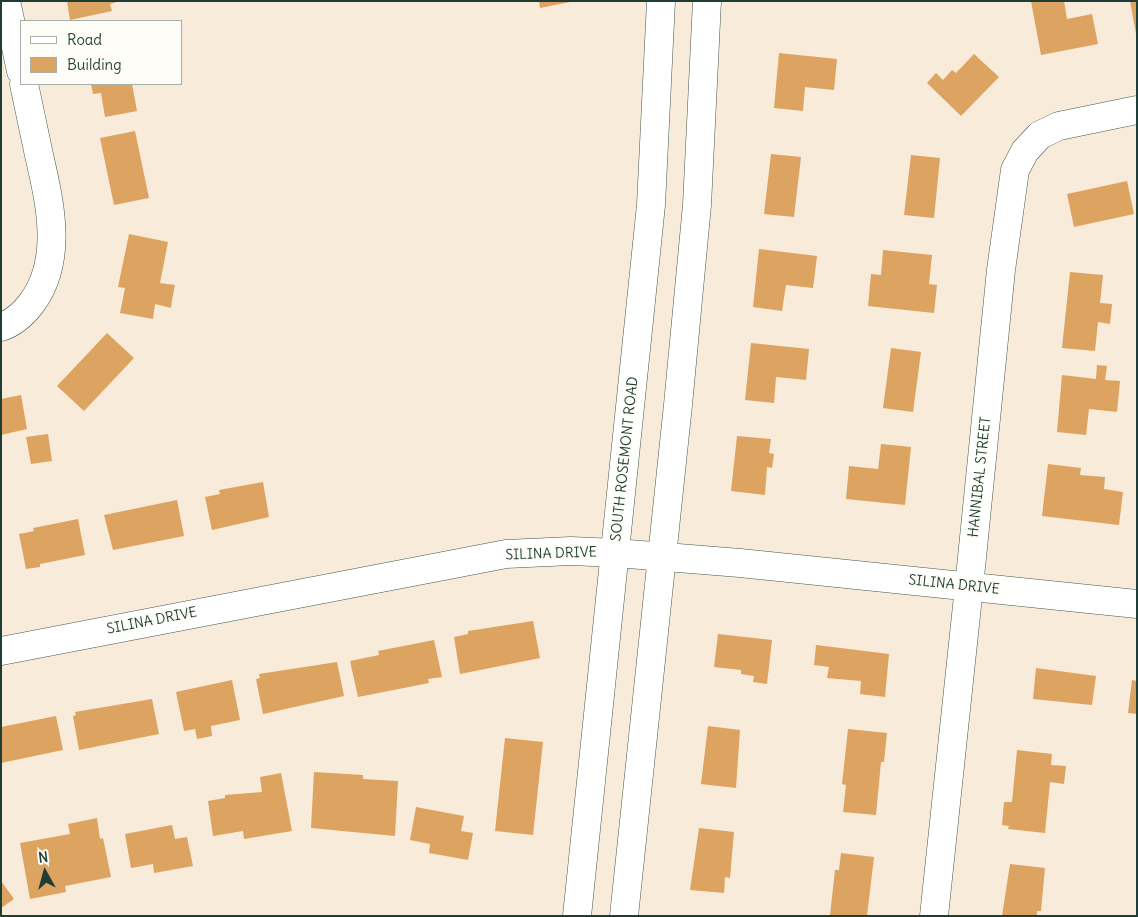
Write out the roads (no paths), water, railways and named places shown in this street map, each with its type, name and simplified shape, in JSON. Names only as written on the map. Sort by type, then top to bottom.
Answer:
[{"type":"street","points":[[6,1],[20,66]]},
{"type":"street","name":"SOUTH ROSEMONT ROAD","points":[[577,916],[651,204],[661,1]]},
{"type":"street","points":[[624,916],[697,205],[708,1]]},
{"type":"street","points":[[1,327],[7,325],[25,311],[39,293],[47,272],[52,236],[50,203],[24,85]]},
{"type":"street","name":"HANNIBAL STREET","points":[[934,916],[1001,270],[1015,170],[1025,151],[1040,135],[1059,126],[1131,111]]},
{"type":"street","name":"SILINA DRIVE","points":[[1,651],[506,554],[570,551],[662,557],[1137,604]]}]
